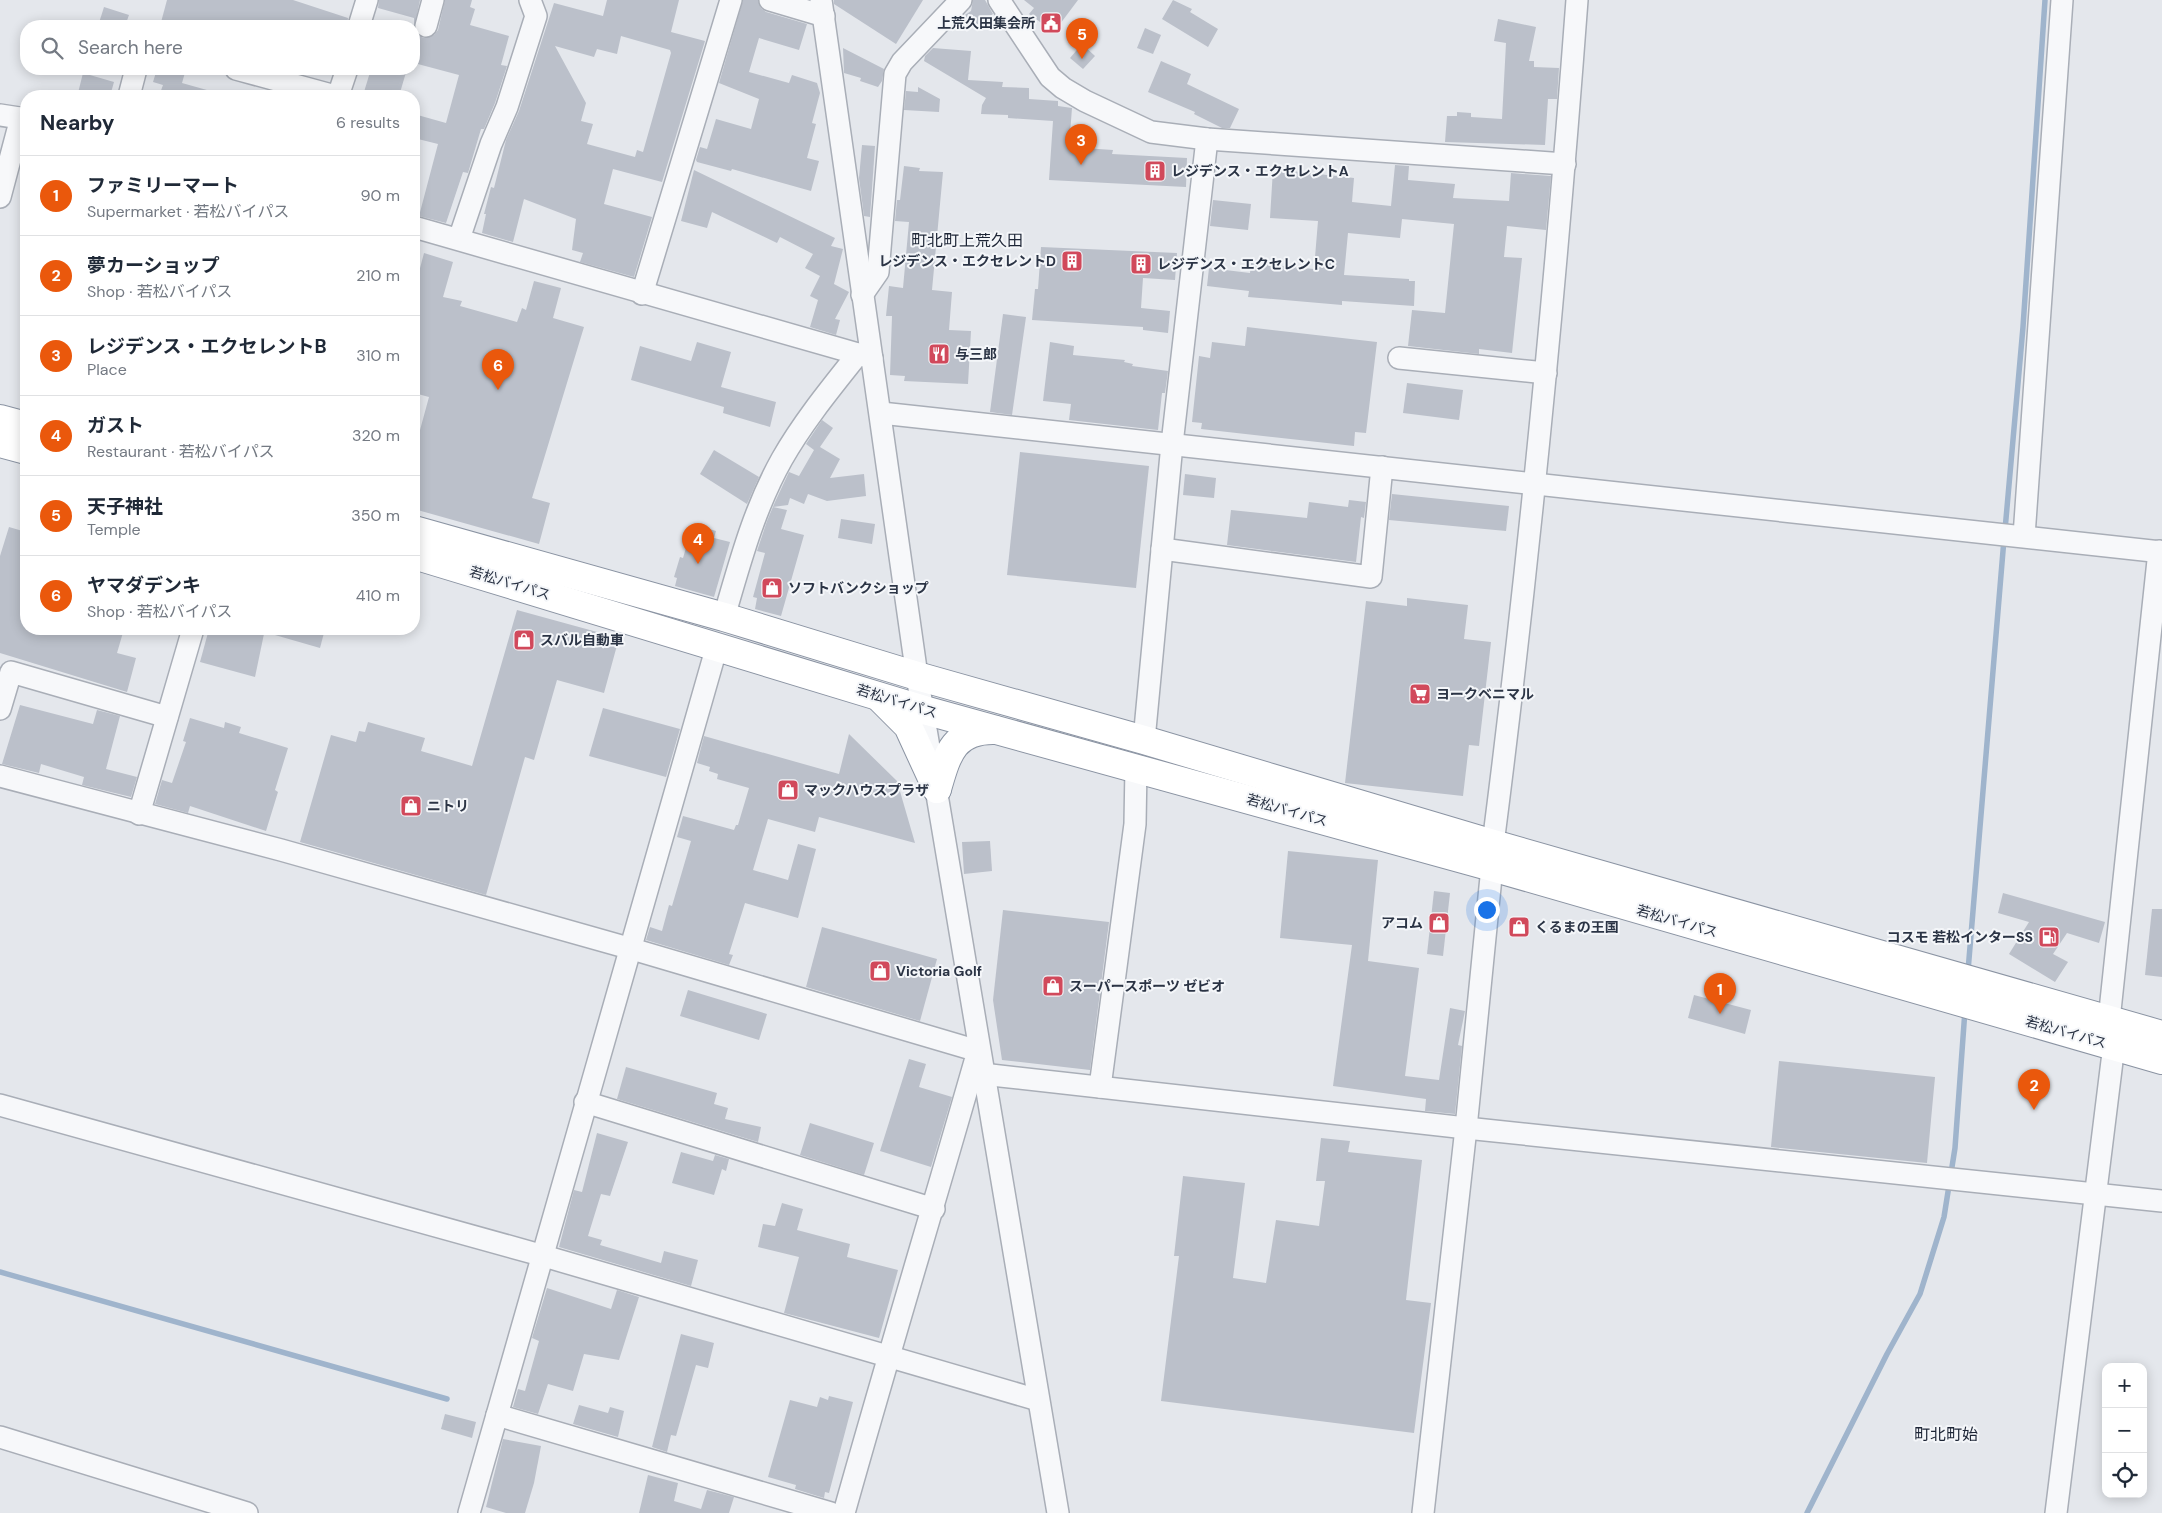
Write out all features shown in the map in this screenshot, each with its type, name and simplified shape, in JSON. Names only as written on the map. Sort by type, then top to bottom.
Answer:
[{"type":"highway","points":[[0,419],[20,424]]},
{"type":"highway","points":[[0,443],[20,448]]},
{"type":"highway","name":"若松バイパス","points":[[420,532],[724,616],[917,676],[1144,740],[1492,856]]},
{"type":"highway","name":"若松バイパス","points":[[420,557],[924,710],[1136,767],[1492,856],[1987,997],[2111,1033],[2162,1060]]},
{"type":"highway","points":[[874,695],[889,706],[908,726],[936,789]]},
{"type":"highway","points":[[936,789],[948,756],[955,743],[977,731],[999,730]]},
{"type":"highway","name":"若松バイパス","points":[[2111,1033],[2162,1035]]},
{"type":"street","points":[[361,20],[367,0]]},
{"type":"street","points":[[426,26],[433,0]]},
{"type":"street","points":[[459,239],[491,144],[508,107],[536,16],[530,0]]},
{"type":"street","points":[[642,294],[731,0]]},
{"type":"street","points":[[770,0],[822,8],[862,295],[865,356],[881,413],[917,676],[978,1051],[1058,1513]]},
{"type":"street","points":[[862,295],[878,272],[895,74],[902,62],[961,0]]},
{"type":"street","points":[[999,0],[1050,77],[1063,88],[1085,101],[1151,132],[1207,139],[1565,164]]},
{"type":"street","points":[[1423,1513],[1466,1128],[1492,856],[1535,484],[1565,164],[1577,0]]},
{"type":"street","points":[[2018,536],[2062,0]]},
{"type":"street","points":[[131,90],[134,75]]},
{"type":"street","points":[[258,75],[315,90]]},
{"type":"street","points":[[339,90],[345,75]]},
{"type":"street","points":[[0,116],[20,118]]},
{"type":"street","points":[[0,197],[20,132]]},
{"type":"street","points":[[1144,740],[1172,444],[1207,139]]},
{"type":"street","points":[[420,235],[459,239],[642,294],[865,356]]},
{"type":"street","points":[[724,616],[753,520],[782,458],[814,409],[865,356]]},
{"type":"street","points":[[1399,358],[1546,373]]},
{"type":"street","points":[[881,413],[2160,551],[2094,1193],[2056,1513]]},
{"type":"street","points":[[1162,549],[1371,577],[1382,467]]},
{"type":"street","points":[[139,814],[191,635]]},
{"type":"street","points":[[469,1513],[544,1256],[585,1102],[632,949],[717,646]]},
{"type":"street","points":[[0,710],[11,672],[167,717]]},
{"type":"street","points":[[1100,1087],[1135,824],[1136,767]]},
{"type":"street","points":[[0,776],[281,850],[632,949],[978,1051]]},
{"type":"street","points":[[844,1513],[888,1356],[934,1209],[978,1051]]},
{"type":"street","points":[[982,1074],[1466,1128],[2162,1201]]},
{"type":"street","points":[[585,1102],[934,1209]]},
{"type":"street","points":[[0,1105],[544,1256],[1038,1400]]},
{"type":"street","points":[[497,1415],[832,1513]]},
{"type":"street","points":[[0,1437],[247,1513]]},
{"type":"building","points":[[167,0],[293,0],[348,18],[348,20],[162,20]]},
{"type":"building","points":[[379,0],[420,0],[416,20],[378,8]]},
{"type":"building","points":[[445,0],[472,0],[470,7],[475,9],[470,25],[509,36],[501,65],[507,66],[495,103],[484,129],[481,129],[468,173],[463,172],[446,223],[420,216],[438,144],[420,140],[420,116],[446,123],[459,75],[420,65],[420,36],[423,38],[434,35],[438,30]]},
{"type":"building","points":[[607,0],[679,0],[671,32],[705,41],[662,182],[613,169],[604,204],[652,217],[634,277],[580,262],[583,253],[572,250],[576,219],[524,199],[513,242],[482,233],[486,214],[484,214],[491,187],[494,188],[506,140],[519,111],[554,3],[603,16]],"holes":[[[621,36],[670,50],[671,53],[643,152],[637,150],[635,157],[587,144],[593,124],[581,121],[586,103],[555,46],[594,57],[597,49],[617,54]]]},
{"type":"building","points":[[743,0],[758,0],[761,8],[766,12],[807,24],[799,50],[759,38],[749,72],[789,83],[792,75],[817,83],[820,93],[812,123],[816,124],[807,158],[819,161],[811,191],[732,169],[731,171],[697,162],[696,160],[700,147],[707,149],[716,119],[751,129],[759,99],[719,83]]},
{"type":"building","points":[[834,0],[923,0],[896,44],[834,4]]},
{"type":"building","points":[[973,0],[985,0],[993,14],[973,27],[965,15],[971,11]]},
{"type":"building","name":"上荒久田集会所","points":[[1024,0],[1078,0],[1054,32],[1029,14],[1034,8]]},
{"type":"building","points":[[1173,0],[1192,9],[1190,12],[1218,29],[1208,47],[1162,19]]},
{"type":"building","points":[[104,7],[129,15],[127,20],[100,20]]},
{"type":"building","points":[[1498,19],[1536,27],[1529,61],[1534,61],[1534,67],[1559,68],[1557,99],[1548,99],[1545,145],[1445,142],[1447,116],[1457,116],[1457,112],[1471,113],[1471,117],[1502,119],[1506,43],[1494,41]]},
{"type":"building","points":[[1145,28],[1161,35],[1153,54],[1137,48]]},
{"type":"building","points":[[1082,44],[1095,56],[1083,69],[1070,58]]},
{"type":"building","points":[[843,48],[884,69],[882,81],[878,87],[860,81],[861,78],[844,73]]},
{"type":"building","points":[[933,48],[971,51],[968,80],[1003,82],[1002,87],[1029,88],[1029,99],[1058,101],[1058,106],[1072,108],[1069,147],[1113,150],[1112,154],[1187,158],[1186,187],[1049,180],[1053,121],[1008,118],[1008,115],[981,114],[982,105],[986,98],[924,61],[925,56]]},
{"type":"building","points":[[1161,61],[1191,74],[1187,84],[1239,109],[1230,128],[1222,128],[1194,114],[1195,112],[1148,92]]},
{"type":"building","points":[[82,75],[90,75],[114,82],[112,90],[79,90]]},
{"type":"building","points":[[155,75],[184,75],[182,83],[207,90],[161,90],[163,85],[153,82]]},
{"type":"building","points":[[369,75],[405,75],[401,90],[365,90]]},
{"type":"building","points":[[918,87],[940,99],[939,112],[904,110],[906,91],[918,92]]},
{"type":"building","points":[[862,145],[875,146],[870,217],[864,216],[859,178]]},
{"type":"building","points":[[1395,165],[1409,166],[1408,180],[1455,184],[1453,198],[1509,201],[1511,173],[1551,176],[1546,230],[1507,226],[1504,257],[1522,258],[1512,353],[1479,349],[1479,354],[1408,346],[1412,310],[1445,313],[1454,224],[1402,219],[1400,238],[1348,233],[1344,275],[1415,281],[1414,306],[1342,301],[1342,305],[1248,297],[1249,291],[1207,286],[1209,268],[1250,273],[1251,263],[1314,269],[1318,221],[1270,218],[1273,169],[1354,178],[1352,202],[1391,206]]},
{"type":"building","points":[[904,166],[920,168],[919,171],[943,172],[932,290],[952,292],[949,330],[971,331],[968,384],[904,381],[905,376],[890,375],[892,316],[886,316],[889,286],[903,288],[909,222],[895,221],[897,200],[900,200]]},
{"type":"building","points":[[694,170],[835,238],[831,246],[843,249],[834,284],[849,292],[835,319],[840,320],[836,335],[810,327],[818,300],[810,296],[820,276],[805,268],[813,254],[780,237],[777,243],[712,212],[707,228],[681,221]]},
{"type":"building","points":[[1213,200],[1251,204],[1248,230],[1210,226]]},
{"type":"building","points":[[1041,247],[1177,253],[1175,280],[1143,278],[1141,308],[1170,311],[1168,333],[1143,330],[1143,327],[1032,320],[1035,289],[1038,289]]},
{"type":"building","points":[[424,253],[453,262],[443,297],[462,301],[460,306],[517,322],[522,308],[526,310],[534,281],[561,288],[553,318],[584,327],[532,498],[550,503],[539,544],[420,511],[420,430],[429,397],[420,395],[420,268]]},
{"type":"building","points":[[1003,314],[1026,317],[1012,415],[990,412]]},
{"type":"building","points":[[1247,327],[1377,342],[1366,433],[1355,432],[1354,446],[1201,429],[1202,423],[1192,422],[1199,356],[1210,358],[1212,342],[1245,346]]},
{"type":"building","points":[[697,342],[731,352],[721,387],[776,402],[770,427],[723,413],[724,407],[631,380],[640,346],[691,361]]},
{"type":"building","points":[[1050,342],[1074,346],[1073,355],[1125,360],[1124,362],[1133,364],[1132,366],[1168,371],[1165,393],[1162,393],[1158,430],[1069,420],[1071,404],[1043,401]]},
{"type":"building","points":[[1407,383],[1463,390],[1459,420],[1403,413]]},
{"type":"building","points":[[822,420],[833,428],[820,447],[840,459],[830,478],[864,474],[866,496],[827,501],[808,494],[804,504],[790,498],[788,505],[773,507],[787,510],[781,529],[804,535],[781,616],[755,609],[757,598],[753,597],[765,553],[757,551],[767,521],[775,502],[789,472],[799,476],[814,450],[806,444]]},
{"type":"building","points":[[714,450],[759,477],[747,504],[700,474]]},
{"type":"building","points":[[1020,452],[1149,466],[1136,588],[1007,575]]},
{"type":"building","points":[[1185,474],[1216,478],[1214,498],[1183,495]]},
{"type":"building","points":[[1392,494],[1509,506],[1506,531],[1389,520]]},
{"type":"building","points":[[1349,500],[1366,502],[1364,518],[1361,517],[1356,562],[1227,545],[1231,510],[1307,518],[1309,502],[1348,507]]},
{"type":"building","points":[[841,519],[875,524],[872,544],[838,538]]},
{"type":"building","points":[[693,524],[716,531],[714,538],[730,542],[714,597],[675,586],[677,578],[674,577],[680,557],[683,558]]},
{"type":"building","points":[[9,527],[20,530],[20,635],[122,635],[117,653],[136,658],[127,692],[0,653],[0,556]]},
{"type":"building","name":"ヨークベニマル","points":[[1407,598],[1468,605],[1464,639],[1491,642],[1479,746],[1469,745],[1463,796],[1345,783],[1366,601],[1407,606]]},
{"type":"building","name":"ニトリ","points":[[517,610],[619,638],[604,693],[557,680],[534,760],[525,757],[486,895],[300,842],[331,735],[356,742],[359,731],[365,732],[368,722],[425,738],[421,751],[472,766]]},
{"type":"building","points":[[207,635],[264,635],[255,677],[200,662]]},
{"type":"building","points":[[275,635],[323,635],[320,648]]},
{"type":"building","points":[[20,705],[93,724],[97,710],[120,716],[106,769],[137,777],[131,797],[82,785],[84,777],[41,764],[39,773],[2,764]]},
{"type":"building","points":[[603,708],[680,729],[666,777],[589,756]]},
{"type":"building","points":[[190,718],[224,728],[225,722],[241,727],[239,733],[288,748],[275,790],[278,792],[266,831],[190,806],[188,813],[155,804],[162,780],[172,783],[186,742],[183,741]]},
{"type":"building","points":[[849,734],[897,781],[915,843],[819,817],[815,832],[768,819],[753,870],[788,880],[798,844],[816,849],[798,918],[745,903],[729,954],[733,955],[729,965],[646,940],[650,927],[662,931],[669,905],[672,906],[691,841],[677,837],[683,816],[734,830],[736,825],[738,825],[749,788],[717,779],[718,774],[709,771],[710,767],[697,763],[704,736],[839,774]]},
{"type":"building","points":[[990,841],[992,871],[964,874],[962,842]]},
{"type":"building","points":[[1288,851],[1378,860],[1368,961],[1419,968],[1405,1076],[1439,1080],[1450,1008],[1465,1011],[1458,1045],[1462,1046],[1455,1114],[1425,1111],[1426,1099],[1333,1086],[1352,945],[1280,938]]},
{"type":"building","points":[[1434,891],[1450,893],[1443,956],[1427,954]]},
{"type":"building","name":"コスモ 若松インターSS","points":[[2003,893],[2105,922],[2099,943],[2067,933],[2053,954],[2068,962],[2055,982],[2009,954],[2029,922],[1998,913]]},
{"type":"building","points":[[2152,909],[2162,909],[2162,977],[2145,975]]},
{"type":"building","points":[[1003,910],[1109,922],[1090,1070],[1002,1060],[993,1000]]},
{"type":"building","points":[[822,927],[937,959],[920,1021],[806,987]]},
{"type":"building","points":[[688,990],[767,1014],[759,1040],[680,1016]]},
{"type":"building","points":[[1694,995],[1751,1010],[1745,1034],[1688,1018]]},
{"type":"building","points":[[909,1059],[926,1064],[919,1087],[952,1097],[931,1167],[880,1151]]},
{"type":"building","points":[[1779,1061],[1935,1077],[1927,1163],[1771,1147]]},
{"type":"building","points":[[626,1067],[717,1093],[714,1104],[728,1108],[725,1119],[761,1127],[758,1142],[617,1099]]},
{"type":"building","points":[[810,1123],[874,1143],[864,1175],[800,1155]]},
{"type":"building","points":[[597,1133],[628,1142],[610,1196],[601,1194],[588,1236],[602,1240],[600,1245],[661,1263],[664,1251],[698,1260],[691,1286],[559,1247],[574,1190],[582,1192]]},
{"type":"building","points":[[1321,1138],[1350,1141],[1348,1152],[1422,1160],[1406,1300],[1431,1303],[1414,1433],[1161,1401],[1179,1256],[1174,1256],[1183,1176],[1245,1183],[1233,1278],[1266,1283],[1276,1220],[1319,1226],[1325,1181],[1316,1181]]},
{"type":"building","points":[[681,1152],[713,1161],[715,1155],[729,1159],[726,1171],[722,1169],[714,1195],[672,1183]]},
{"type":"building","points":[[782,1203],[803,1209],[797,1230],[850,1244],[847,1257],[898,1270],[879,1338],[784,1313],[799,1257],[758,1247],[763,1224],[775,1226]]},
{"type":"building","points":[[547,1288],[611,1309],[617,1290],[639,1297],[619,1360],[584,1354],[573,1391],[548,1384],[538,1414],[513,1407],[518,1389],[525,1391],[539,1341],[532,1338]]},
{"type":"building","points":[[681,1334],[714,1343],[708,1368],[696,1365],[676,1436],[671,1435],[667,1452],[652,1447]]},
{"type":"building","points":[[829,1396],[853,1402],[829,1493],[825,1492],[824,1498],[795,1489],[796,1485],[768,1477],[790,1400],[817,1407],[820,1397],[828,1400]]},
{"type":"building","points":[[579,1405],[608,1413],[610,1407],[624,1411],[618,1437],[573,1424]]},
{"type":"building","points":[[445,1414],[476,1422],[472,1438],[441,1429]]},
{"type":"building","points":[[503,1439],[541,1446],[534,1483],[525,1513],[506,1513],[486,1507]]},
{"type":"building","points":[[648,1475],[678,1483],[674,1501],[701,1509],[707,1490],[734,1497],[729,1513],[639,1513]]},
{"type":"waterway","points":[[2005,530],[2023,327],[2045,0]]},
{"type":"waterway","points":[[1968,971],[2004,539]]},
{"type":"waterway","points":[[1807,1513],[1887,1354],[1920,1294],[1944,1217],[1955,1148],[1965,1010]]},
{"type":"waterway","points":[[0,1272],[447,1399]]},
{"type":"place","name":"上荒久田集会所","points":[[1051,23]]},
{"type":"place","name":"天子神社","points":[[1082,59]]},
{"type":"place","name":"レジデンス・エクセレントB","points":[[1081,165]]},
{"type":"place","name":"レジデンス・エクセレントA","points":[[1155,171]]},
{"type":"place","name":"レジデンス・エクセレントD","points":[[1072,261]]},
{"type":"place","name":"レジデンス・エクセレントC","points":[[1141,264]]},
{"type":"place","name":"与三郎","points":[[939,354]]},
{"type":"place","name":"ヤマダデンキ","points":[[498,390]]},
{"type":"place","name":"ガスト","points":[[698,564]]},
{"type":"place","name":"ソフトバンクショップ","points":[[772,588]]},
{"type":"place","name":"スバル自動車","points":[[524,640]]},
{"type":"place","name":"ヨークベニマル","points":[[1420,694]]},
{"type":"place","name":"マックハウスプラザ","points":[[788,790]]},
{"type":"place","name":"ニトリ","points":[[411,806]]},
{"type":"place","name":"アコム","points":[[1439,923]]},
{"type":"place","name":"くるまの王国","points":[[1519,927]]},
{"type":"place","name":"コスモ 若松インターSS","points":[[2049,937]]},
{"type":"place","name":"Victoria Golf","points":[[880,971]]},
{"type":"place","name":"スーパースポーツ ゼビオ","points":[[1053,986]]},
{"type":"place","name":"ファミリーマート","points":[[1720,1014]]},
{"type":"place","name":"夢カーショップ","points":[[2034,1110]]},
{"type":"district","name":"町北町上荒久田","points":[[967,240]]},
{"type":"district","name":"町北町始","points":[[1946,1434]]}]
